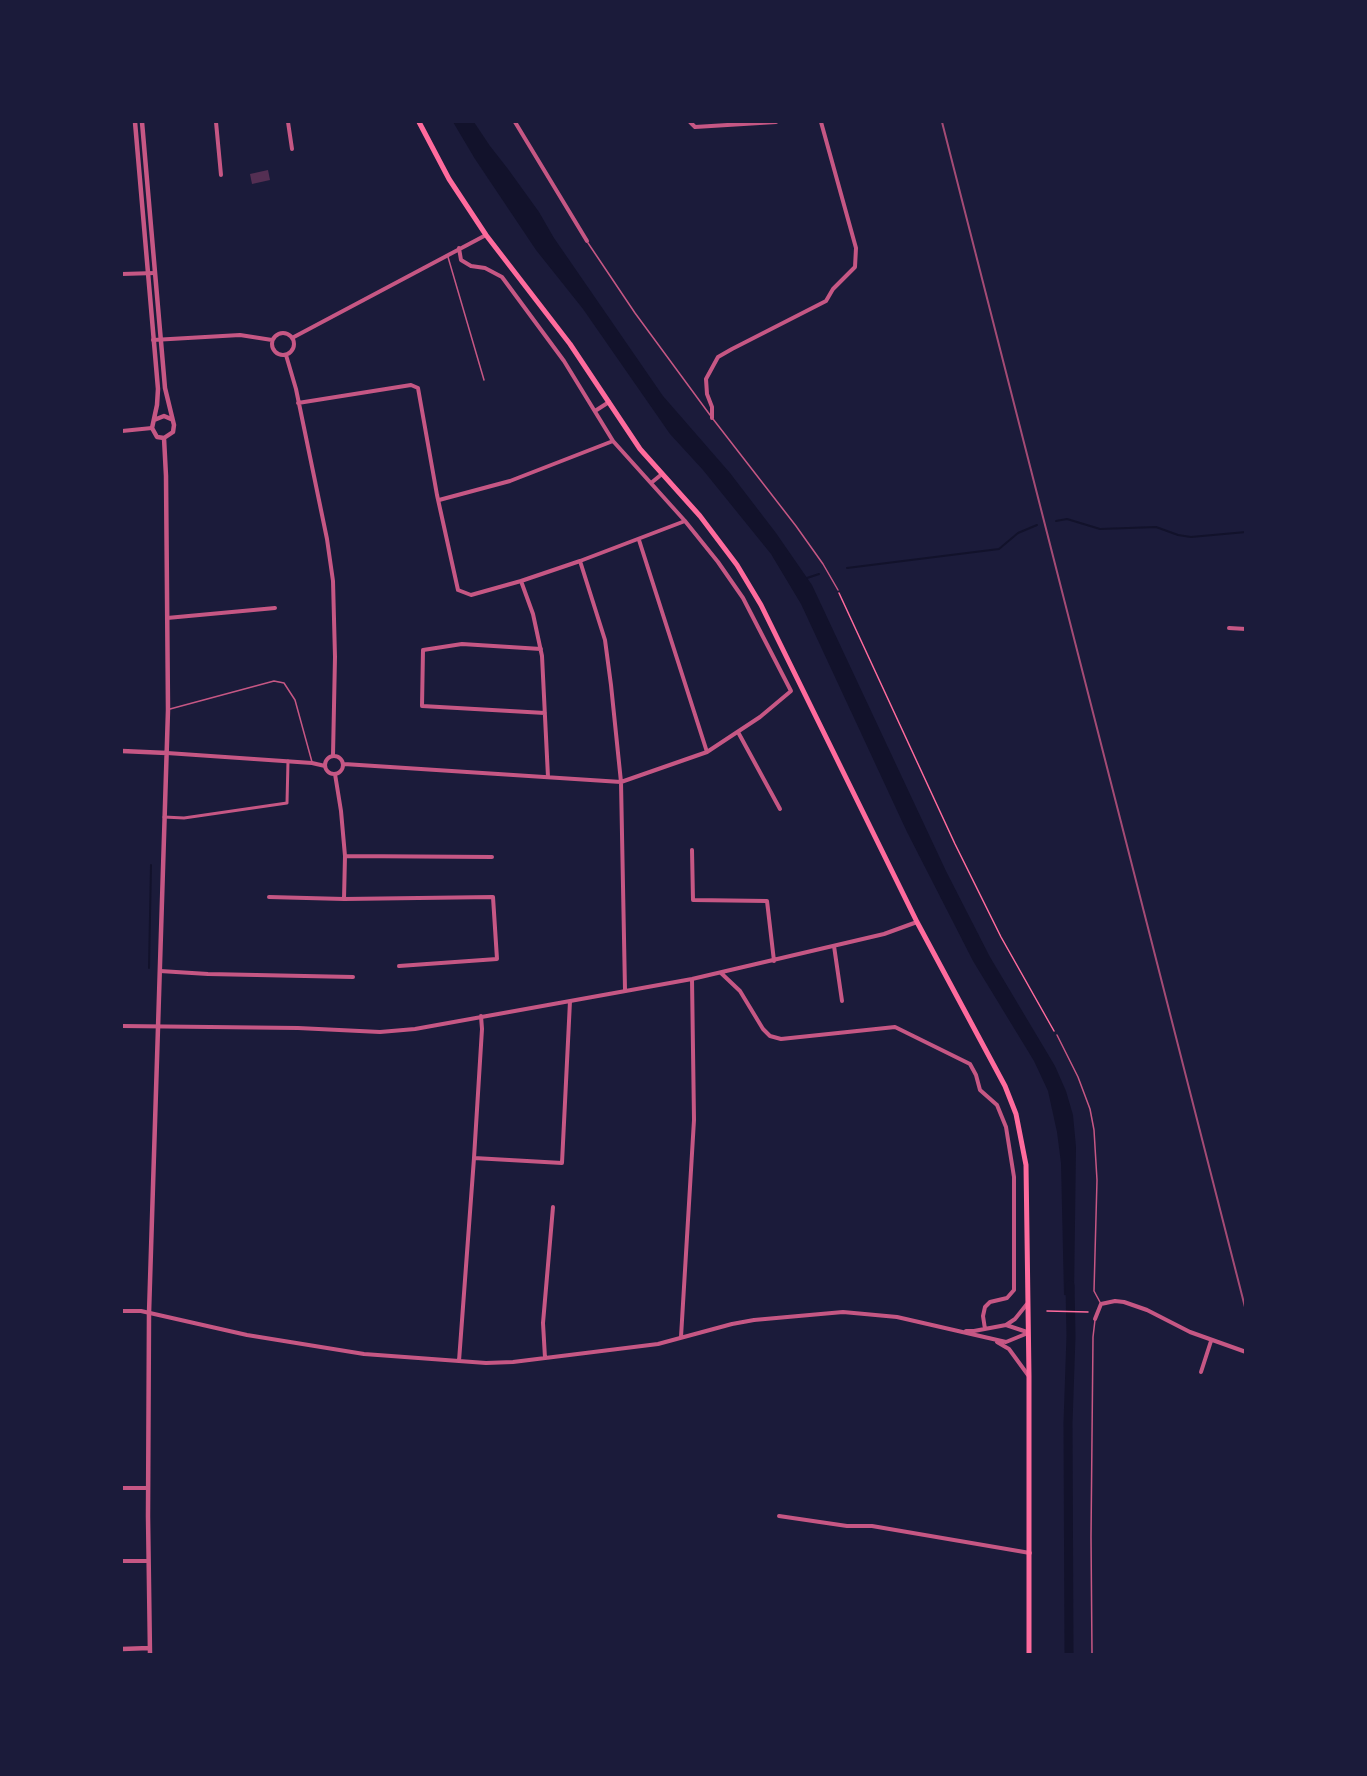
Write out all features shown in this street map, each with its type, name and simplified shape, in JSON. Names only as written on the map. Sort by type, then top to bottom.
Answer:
[{"type":"main road","points":[[419,122],[449,179],[486,235],[543,309],[640,449],[700,516],[737,565],[791,663],[917,922],[1005,1086],[1016,1114],[1026,1165],[1029,1654]]},
{"type":"street","points":[[135,122],[158,398],[152,428],[157,437],[164,438],[173,432],[173,421],[165,388],[142,122]]},
{"type":"street","points":[[216,122],[221,175]]},
{"type":"street","points":[[288,122],[292,149]]},
{"type":"street","points":[[515,122],[587,241]]},
{"type":"street","points":[[690,122],[695,127],[776,122]]},
{"type":"street","points":[[712,418],[712,407],[705,386],[708,374],[718,357],[826,301],[833,289],[855,267],[856,248],[821,122]]},
{"type":"street","points":[[292,338],[486,235]]},
{"type":"street","points":[[344,764],[621,782],[707,752],[760,717],[791,691],[743,598],[718,562],[685,521],[613,441],[564,361],[502,277],[485,268],[471,266],[460,260],[459,248]]},
{"type":"street","points":[[122,274],[156,273]]},
{"type":"street","points":[[153,340],[240,335],[272,339],[282,333],[292,338],[293,348],[286,355],[280,355],[274,351],[272,339]]},
{"type":"street","points":[[286,355],[327,539],[333,581],[335,657],[333,756]]},
{"type":"street","points":[[298,403],[411,385],[418,388],[458,590],[471,595],[580,561],[685,521]]},
{"type":"street","points":[[595,411],[609,402]]},
{"type":"street","points":[[154,420],[164,416],[173,421]]},
{"type":"street","points":[[122,430],[152,428]]},
{"type":"street","points":[[150,1654],[149,1313],[168,710],[164,438]]},
{"type":"street","points":[[439,500],[510,481],[613,441]]},
{"type":"street","points":[[651,483],[662,474]]},
{"type":"street","points":[[639,540],[707,752]]},
{"type":"street","points":[[580,561],[605,640],[621,782],[626,990]]},
{"type":"street","points":[[521,581],[533,614],[541,649],[548,777]]},
{"type":"street","points":[[167,618],[275,608]]},
{"type":"street","points":[[1229,628],[1245,629]]},
{"type":"street","points":[[541,649],[462,644],[423,650],[422,706],[545,713]]},
{"type":"street","points":[[780,668],[791,663]]},
{"type":"street","points":[[738,732],[780,808]]},
{"type":"street","points":[[122,750],[288,761],[325,766]]},
{"type":"street","points":[[333,756],[340,758],[344,764],[342,771],[335,774],[328,772],[325,766],[327,759],[333,756]]},
{"type":"street","points":[[164,817],[184,818],[287,803],[288,761]]},
{"type":"street","points":[[335,774],[345,856],[344,899]]},
{"type":"street","points":[[692,850],[693,900],[767,901],[774,961]]},
{"type":"street","points":[[345,856],[492,857]]},
{"type":"street","points":[[269,897],[344,899],[493,897],[497,959],[399,966]]},
{"type":"street","points":[[122,1026],[298,1028],[380,1032],[415,1029],[692,979],[884,934],[917,922]]},
{"type":"street","points":[[834,946],[842,1001]]},
{"type":"street","points":[[160,971],[353,977]]},
{"type":"street","points":[[720,973],[740,991],[762,1029],[770,1036],[781,1039],[895,1027],[970,1064],[980,1090],[997,1105],[1006,1127],[1014,1177],[1014,1290],[1007,1298],[990,1302],[986,1306],[983,1317],[985,1329]]},
{"type":"street","points":[[681,1337],[694,1120],[692,979]]},
{"type":"street","points":[[474,1158],[562,1163],[570,1001]]},
{"type":"street","points":[[459,1361],[482,1016]]},
{"type":"street","points":[[545,1358],[543,1323],[553,1207]]},
{"type":"street","points":[[1095,1319],[1101,1304],[1115,1301],[1136,1305],[1211,1341],[1245,1352]]},
{"type":"street","points":[[959,1330],[1006,1325],[1021,1314],[1028,1302]]},
{"type":"street","points":[[122,1311],[149,1313],[248,1335],[358,1353],[486,1363],[658,1344],[754,1320],[843,1312],[888,1316],[1006,1342],[1028,1333]]},
{"type":"street","points":[[1006,1325],[1028,1333]]},
{"type":"street","points":[[994,1340],[1010,1349],[1029,1376]]},
{"type":"street","points":[[1201,1372],[1211,1341]]},
{"type":"street","points":[[122,1488],[148,1488]]},
{"type":"street","points":[[779,1516],[847,1526],[872,1526],[1030,1553]]},
{"type":"street","points":[[122,1561],[148,1561]]},
{"type":"street","points":[[122,1649],[150,1648]]},
{"type":"lane","points":[[587,241],[635,314],[796,526],[838,590]]},
{"type":"lane","points":[[448,254],[484,380]]},
{"type":"lane","points":[[168,710],[274,681],[284,683],[295,700],[312,763]]},
{"type":"lane","points":[[1057,1035],[1078,1077],[1090,1109],[1094,1130],[1096,1180],[1094,1291],[1101,1304]]},
{"type":"lane","points":[[1092,1654],[1091,1537],[1095,1319]]},
{"type":"path","points":[[838,590],[981,897],[1019,971],[1057,1035]]},
{"type":"path","points":[[1047,1311],[1088,1312]]},
{"type":"shaded area","points":[[453,122],[474,122],[539,212],[554,238],[663,396],[730,473],[812,585],[946,871],[990,957],[1055,1066],[1066,1091],[1073,1115],[1076,1147],[1074,1296],[1064,1295],[1061,1163],[1048,1091],[1034,1061],[973,961],[907,832],[801,604],[771,554],[703,470],[670,434],[583,309],[536,250]]},
{"type":"building","points":[[268,170],[270,180],[252,184],[250,174]]},
{"type":"waterway","points":[[1056,521],[1067,519],[1100,529],[1156,527],[1191,537],[1246,532]]},
{"type":"waterway","points":[[847,568],[999,549],[1018,533],[1037,525]]},
{"type":"waterway","points":[[807,578],[819,574]]},
{"type":"waterway","points":[[149,968],[151,865]]},
{"type":"waterway","points":[[1069,1654],[1070,1285]]},
{"type":"railway","points":[[942,122],[1246,1311]]}]
